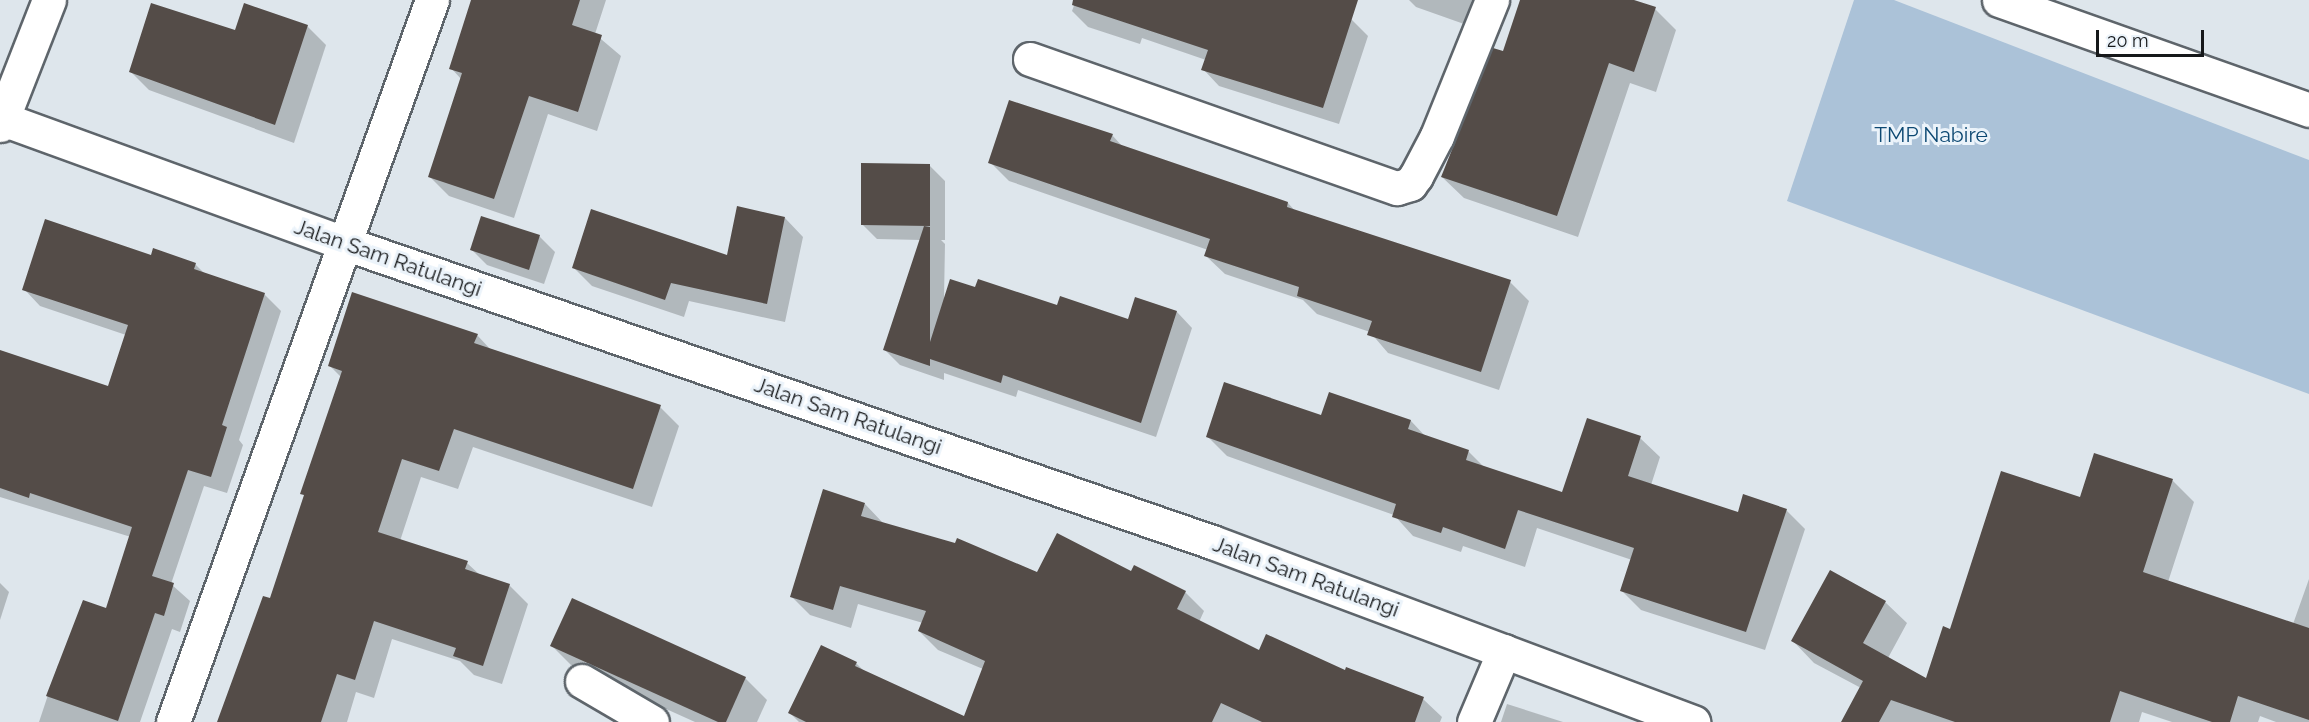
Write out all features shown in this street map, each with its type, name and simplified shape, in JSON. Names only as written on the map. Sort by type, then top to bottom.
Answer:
[{"type":"street","points":[[1,121],[49,0]]},
{"type":"street","points":[[173,722],[347,244],[432,0]]},
{"type":"street","points":[[1030,59],[1397,188],[1410,184],[1437,136],[1492,0]]},
{"type":"street","points":[[1999,0],[2309,110]]},
{"type":"street","name":"Jalan Sam Ratulangi","points":[[1,121],[347,244],[1212,542],[1693,722]]},
{"type":"street","points":[[1474,722],[1504,651]]},
{"type":"street","points":[[582,681],[652,722]]},
{"type":"green space","name":"TMP Nabire","points":[[1854,0],[1894,0],[2309,160],[2309,394],[1787,201]]},
{"type":"building","points":[[471,0],[580,0],[572,25],[602,35],[578,112],[529,96],[494,199],[428,177],[462,73],[449,69]]},
{"type":"building","points":[[1073,0],[1358,0],[1323,108],[1201,70],[1208,50],[1072,5]]},
{"type":"building","points":[[1520,0],[1634,0],[1656,7],[1634,72],[1609,63],[1557,216],[1441,177],[1493,48],[1503,51]]},
{"type":"building","points":[[151,3],[235,30],[244,3],[308,25],[275,125],[129,72]]},
{"type":"building","points":[[1009,100],[1113,134],[1110,141],[1288,202],[1287,207],[1511,280],[1481,372],[1367,335],[1372,321],[1297,296],[1299,287],[1204,256],[1210,239],[988,163]]},
{"type":"building","points":[[861,163],[930,164],[930,226],[861,225]]},
{"type":"building","points":[[737,206],[785,217],[767,304],[671,283],[665,300],[572,268],[591,209],[727,255]]},
{"type":"building","points":[[481,216],[540,235],[529,270],[470,250]]},
{"type":"building","points":[[45,219],[151,255],[153,248],[196,263],[194,269],[265,293],[222,425],[227,427],[211,477],[188,470],[152,576],[174,583],[164,616],[155,613],[118,721],[46,696],[83,600],[106,608],[132,527],[30,493],[29,498],[0,488],[0,350],[108,386],[128,325],[22,290]]},
{"type":"building","points":[[924,226],[930,227],[930,342],[950,279],[975,287],[978,279],[1057,305],[1060,296],[1128,319],[1135,297],[1177,311],[1141,423],[1003,375],[1001,383],[930,359],[930,366],[883,350]]},
{"type":"building","points":[[352,292],[478,334],[474,343],[661,405],[633,489],[454,429],[439,471],[402,459],[378,532],[468,561],[465,569],[510,584],[483,666],[453,656],[456,648],[374,621],[355,680],[337,674],[321,722],[217,722],[263,596],[270,598],[304,495],[300,494],[342,371],[328,366]]},
{"type":"building","points":[[1224,382],[1321,415],[1329,392],[1411,420],[1408,429],[1469,450],[1466,460],[1562,492],[1587,418],[1641,436],[1628,476],[1738,512],[1743,494],[1787,509],[1746,632],[1620,591],[1634,548],[1518,510],[1505,549],[1443,527],[1441,533],[1392,517],[1396,504],[1206,437]]},
{"type":"building","points":[[2094,453],[2173,479],[2143,572],[2309,628],[2309,720],[2238,696],[2230,722],[2212,722],[2120,691],[2110,722],[1955,722],[1891,700],[1879,722],[1841,722],[1863,681],[1791,641],[1830,570],[1886,601],[1863,643],[1926,678],[1943,626],[1950,629],[2001,471],[2080,497]]},
{"type":"building","points":[[823,489],[865,503],[861,516],[955,543],[957,538],[1037,572],[1057,533],[1131,571],[1134,565],[1186,591],[1177,609],[1259,650],[1266,634],[1345,670],[1346,667],[1424,697],[1415,722],[1262,722],[1221,703],[1212,722],[806,722],[788,713],[821,645],[857,662],[855,666],[964,716],[985,661],[918,631],[926,611],[840,586],[833,610],[790,597]]},
{"type":"building","points":[[572,598],[746,677],[726,722],[718,722],[550,646]]}]
